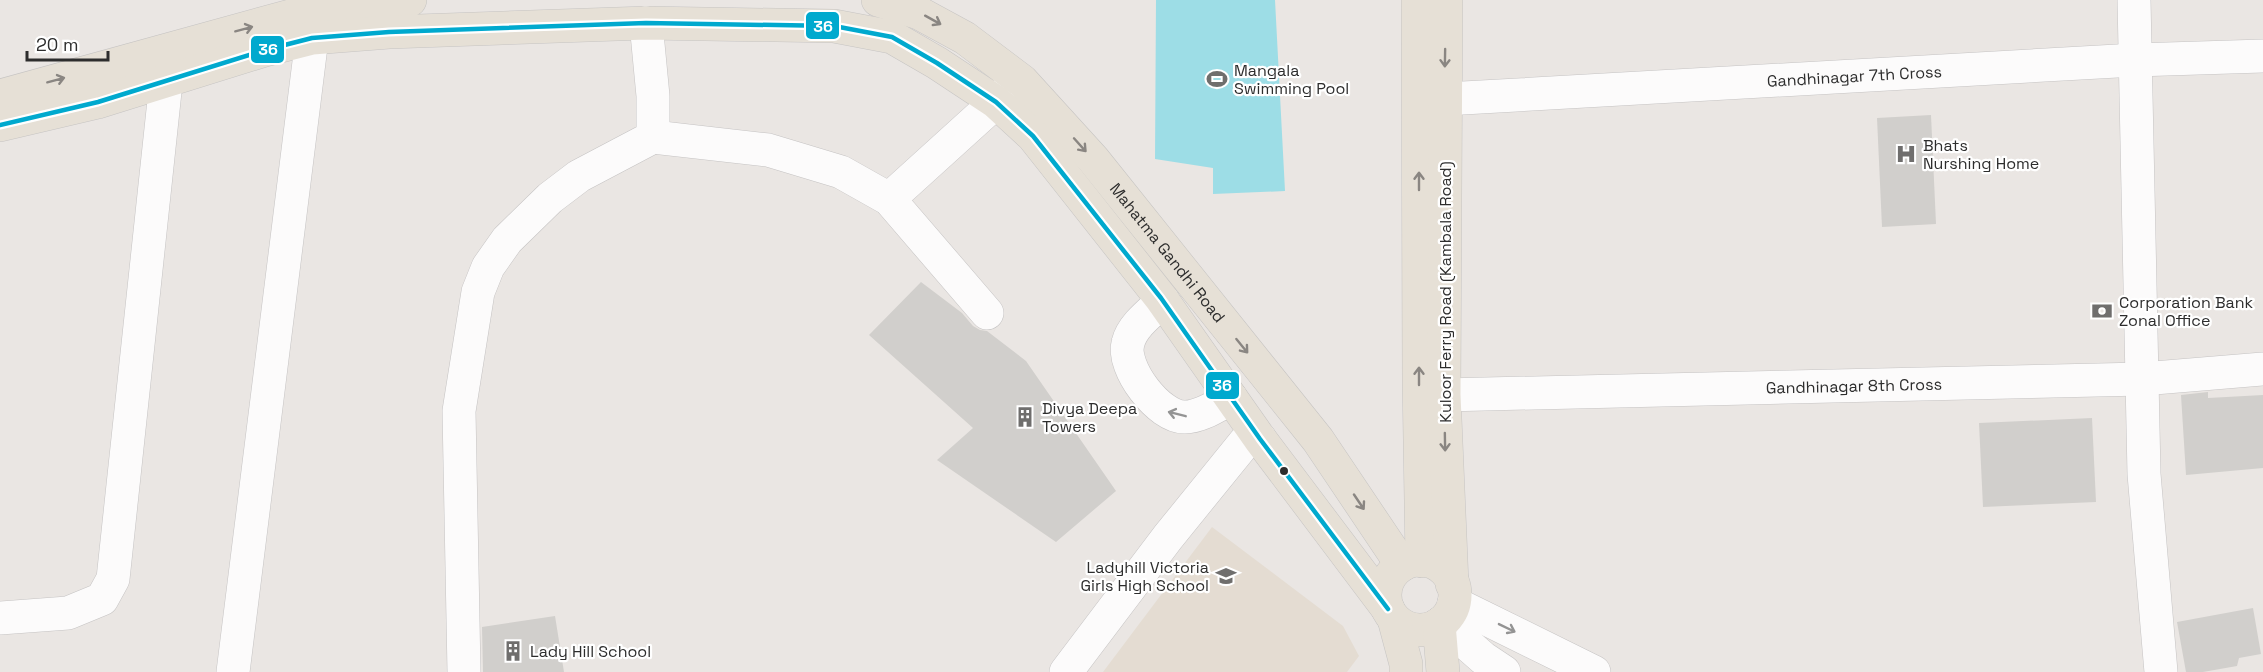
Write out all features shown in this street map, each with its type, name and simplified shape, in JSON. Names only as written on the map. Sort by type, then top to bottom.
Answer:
[{"type":"main road","name":"Mahatma Gandhi Road","points":[[0,125],[98,102],[266,50],[312,24],[366,2],[410,0]]},
{"type":"main road","name":"Mahatma Gandhi Road","points":[[878,0],[920,13],[965,38],[1018,78],[1093,159],[1318,440],[1412,563]]},
{"type":"main road","name":"Kuloor Ferry Road (Kambala Road)","points":[[1412,563],[1419,379],[1418,0]]},
{"type":"main road","name":"Kuloor Ferry Road (Kambala Road)","points":[[1443,672],[1447,608],[1444,395],[1446,0]]},
{"type":"main road","name":"Mahatma Gandhi Road","points":[[0,96],[312,24],[389,32],[646,23],[834,26],[892,37],[996,102],[1034,136],[1163,301],[1260,439],[1390,614]]},
{"type":"main road","points":[[1390,614],[1402,626],[1424,630],[1447,608],[1448,574],[1441,568],[1412,563],[1394,571],[1385,589],[1384,599],[1406,664],[1406,672]]},
{"type":"street","points":[[2134,0],[2144,474],[2161,672]]},
{"type":"street","points":[[646,23],[653,96],[653,137]]},
{"type":"street","points":[[232,672],[312,24]]},
{"type":"street","name":"Gandhinagar 7th Cross","points":[[1445,99],[2134,60],[2263,57]]},
{"type":"street","points":[[889,199],[996,102],[1018,78]]},
{"type":"street","points":[[0,618],[68,613],[102,599],[113,579],[166,82]]},
{"type":"street","points":[[464,672],[459,411],[478,292],[488,267],[507,240],[550,198],[579,176],[653,137],[768,150],[841,172],[889,199],[987,313]]},
{"type":"street","points":[[1163,301],[1131,335],[1127,345],[1129,361],[1140,383],[1158,405],[1181,417],[1208,410],[1231,398]]},
{"type":"street","name":"Gandhinagar 8th Cross","points":[[1444,395],[2142,379],[2263,369]]},
{"type":"street","points":[[1066,672],[1168,537],[1245,442],[1260,439]]},
{"type":"street","points":[[1447,608],[1483,658],[1504,672]]},
{"type":"street","points":[[1447,608],[1594,672]]},
{"type":"shaded area","name":"Ladyhill Victoria Girls High School","points":[[1212,527],[1343,626],[1359,656],[1347,672],[1103,672]]},
{"type":"water","name":"Mangala Swimming Pool","points":[[1156,0],[1275,0],[1285,191],[1213,194],[1213,168],[1155,159]]},
{"type":"building","points":[[1931,115],[1936,224],[1882,227],[1877,118]]},
{"type":"building","points":[[921,282],[962,313],[973,326],[987,331],[1026,361],[1116,491],[1056,542],[937,460],[973,428],[869,335]]},
{"type":"building","points":[[2208,392],[2208,398],[2263,395],[2263,468],[2186,475],[2181,395]]},
{"type":"building","points":[[2092,418],[2096,502],[1983,507],[1979,423]]},
{"type":"building","points":[[2253,608],[2261,654],[2239,658],[2237,666],[2203,672],[2186,672],[2177,622]]},
{"type":"building","name":"Lady Hill School","points":[[555,616],[564,672],[483,672],[482,627]]},
{"type":"transit line","name":"36","points":[[0,125],[98,102],[265,50],[312,38],[389,32],[646,23],[834,26],[892,37],[937,63],[996,102],[1033,136],[1161,298],[1260,439],[1388,609]]},
{"type":"place","name":"Mangala Swimming Pool","points":[[1217,79]]},
{"type":"place","name":"Bhats Nurshing Home","points":[[1906,154]]},
{"type":"place","name":"Corporation Bank Zonal Office","points":[[2102,311]]},
{"type":"place","name":"Divya Deepa Towers","points":[[1025,417]]},
{"type":"place","name":"Ladyhill Victoria Girls High School","points":[[1226,576]]},
{"type":"place","name":"Lady Hill School","points":[[513,651]]}]
